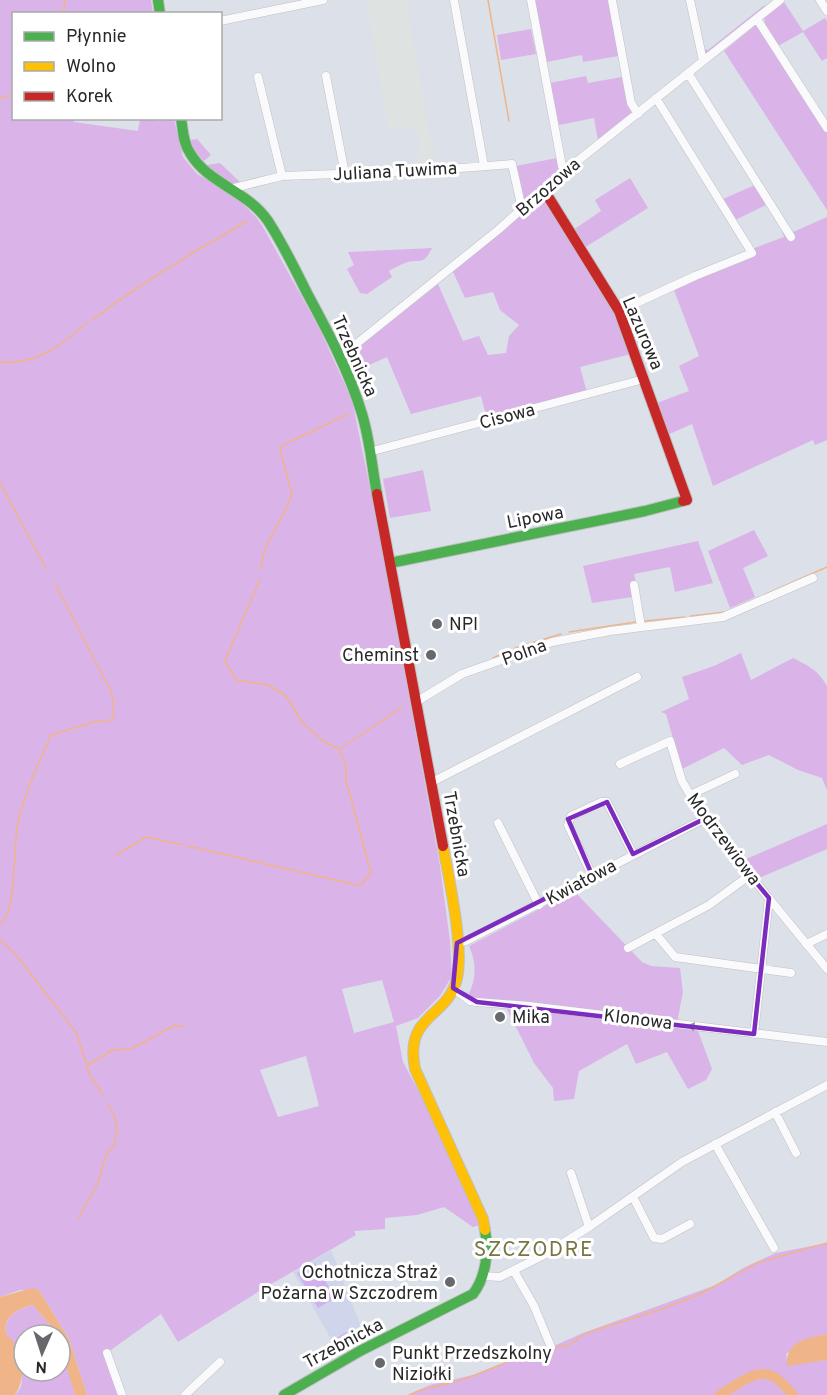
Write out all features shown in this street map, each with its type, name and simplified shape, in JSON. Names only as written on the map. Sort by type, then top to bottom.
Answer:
[{"type":"street","points":[[222,21],[322,0]]},
{"type":"street","points":[[454,0],[484,166]]},
{"type":"street","points":[[531,0],[562,166],[565,171]]},
{"type":"street","points":[[612,0],[632,103],[638,114]]},
{"type":"street","points":[[690,0],[704,61]]},
{"type":"street","name":"Brzozowa","points":[[340,357],[522,209],[565,171],[757,19],[769,4],[780,0]]},
{"type":"street","points":[[820,0],[827,11]]},
{"type":"street","points":[[757,19],[827,128]]},
{"type":"street","points":[[688,73],[791,237]]},
{"type":"street","points":[[326,76],[345,174]]},
{"type":"street","points":[[258,77],[282,176]]},
{"type":"street","points":[[619,311],[752,253],[656,98]]},
{"type":"street","name":"Trzebnicka","points":[[182,120],[190,154],[200,166],[255,205],[273,229],[340,357],[359,402],[451,894],[458,971],[453,988]]},
{"type":"street","name":"Juliana Tuwima","points":[[234,188],[282,176],[422,171],[512,164],[522,209]]},
{"type":"street","name":"Lazurowa","points":[[544,190],[619,311],[687,500]]},
{"type":"street","name":"Cisowa","points":[[369,452],[644,379]]},
{"type":"street","name":"Lipowa","points":[[390,563],[645,511],[687,500]]},
{"type":"street","name":"Polna","points":[[416,702],[462,674],[566,638],[723,617],[813,578]]},
{"type":"street","points":[[634,585],[641,627]]},
{"type":"street","points":[[430,783],[637,677]]},
{"type":"street","name":"Modrzewiowa","points":[[620,764],[670,741],[682,781],[704,819],[827,969]]},
{"type":"street","points":[[690,795],[735,774]]},
{"type":"street","points":[[592,875],[568,825],[571,816],[600,802],[607,802],[633,854]]},
{"type":"street","name":"Kwiatowa","points":[[457,943],[466,941],[704,819]]},
{"type":"street","points":[[498,823],[539,904]]},
{"type":"street","points":[[628,948],[709,905],[750,875]]},
{"type":"street","points":[[754,1034],[769,898]]},
{"type":"street","points":[[656,934],[675,957],[791,973]]},
{"type":"street","points":[[806,944],[827,934]]},
{"type":"street","points":[[453,988],[415,1033],[412,1055],[420,1080],[483,1219],[487,1251],[483,1276],[500,1277],[514,1271],[589,1227],[681,1161],[827,1085]]},
{"type":"street","name":"Klonowa","points":[[453,988],[470,1000],[484,1004],[507,1004],[827,1042]]},
{"type":"street","points":[[775,1112],[796,1153]]},
{"type":"street","points":[[715,1144],[774,1248]]},
{"type":"street","points":[[571,1173],[589,1227]]},
{"type":"street","points":[[633,1197],[654,1238],[662,1239],[690,1224]]},
{"type":"street","points":[[514,1271],[534,1306],[551,1347]]},
{"type":"street","name":"Trzebnicka","points":[[284,1395],[360,1351],[473,1294],[483,1276]]},
{"type":"street","points":[[107,1353],[123,1395]]},
{"type":"street","points":[[185,1395],[220,1362]]},
{"type":"highlighted area","points":[[607,802],[633,854],[704,819],[769,898],[754,1034],[477,1002],[453,988],[457,943],[592,875],[568,819]]},
{"type":"shaded area","points":[[0,0],[151,0],[153,12],[12,12],[12,120],[74,120],[74,122],[138,131],[140,120],[174,120],[183,157],[197,174],[233,194],[263,227],[319,328],[352,400],[381,542],[440,866],[450,941],[452,976],[440,996],[418,1018],[396,1026],[403,1062],[441,1133],[479,1225],[473,1227],[444,1207],[417,1215],[385,1218],[385,1229],[354,1231],[356,1235],[261,1290],[178,1342],[161,1314],[104,1355],[118,1395],[87,1395],[72,1348],[72,1323],[59,1323],[39,1290],[20,1290],[0,1297]],"holes":[[[382,980],[394,1022],[354,1033],[342,989]],[[306,1056],[319,1106],[278,1117],[260,1070]]]},
{"type":"shaded area","points":[[366,0],[406,0],[436,167],[414,167],[420,135],[412,128],[398,127],[388,130]]},
{"type":"shaded area","points":[[535,0],[609,0],[619,56],[583,62],[582,55],[547,62]]},
{"type":"shaded area","points":[[693,0],[704,49],[708,50],[766,4],[762,10],[707,53],[702,52]]},
{"type":"shaded area","points":[[784,2],[803,31],[825,18],[827,21],[827,58],[822,61],[803,32],[778,46],[766,27],[764,18]]},
{"type":"shaded area","points":[[757,24],[827,132],[827,210],[724,51]]},
{"type":"shaded area","points":[[531,29],[536,54],[501,60],[497,35]]},
{"type":"shaded area","points":[[586,76],[588,83],[622,77],[632,111],[598,141],[594,118],[559,125],[550,83]]},
{"type":"shaded area","points":[[197,139],[211,155],[204,161],[194,151],[191,140]]},
{"type":"shaded area","points":[[557,158],[560,169],[556,175],[526,200],[522,199],[516,166]]},
{"type":"shaded area","points":[[220,163],[241,183],[234,184],[206,167]]},
{"type":"shaded area","points":[[630,178],[648,208],[584,248],[573,230],[601,211],[595,200]]},
{"type":"shaded area","points":[[755,185],[766,205],[735,220],[723,199]]},
{"type":"shaded area","points":[[543,196],[617,314],[631,354],[580,367],[587,393],[487,419],[481,396],[411,414],[387,357],[356,371],[350,354],[438,284],[463,341],[479,336],[488,355],[506,353],[509,336],[519,325],[500,310],[493,292],[465,298],[453,272]]},
{"type":"shaded area","points":[[827,217],[827,440],[815,445],[813,440],[713,486],[692,424],[665,436],[654,404],[689,391],[679,366],[699,356],[674,290],[755,255],[752,249],[784,237],[782,231],[787,228],[791,233]]},
{"type":"shaded area","points":[[432,248],[424,259],[405,263],[389,271],[392,277],[367,294],[360,293],[347,269],[354,265],[348,252]]},
{"type":"shaded area","points":[[423,470],[431,511],[390,518],[383,479]]},
{"type":"shaded area","points":[[754,530],[768,556],[743,568],[755,597],[730,608],[708,551]]},
{"type":"shaded area","points":[[698,541],[713,583],[675,592],[670,567],[634,574],[639,596],[592,603],[583,566]]},
{"type":"shaded area","points":[[741,653],[751,680],[793,658],[809,666],[827,686],[827,790],[822,778],[798,770],[769,755],[742,765],[724,748],[682,769],[666,714],[661,712],[689,699],[682,677],[714,666]]},
{"type":"shaded area","points":[[827,824],[827,849],[757,879],[744,860]]},
{"type":"shaded area","points":[[574,891],[642,962],[651,966],[680,968],[683,992],[676,1028],[698,1031],[712,1069],[706,1080],[688,1089],[667,1052],[636,1064],[627,1044],[579,1071],[574,1099],[554,1101],[553,1088],[534,1063],[503,1001],[471,998],[469,993],[475,970],[469,946]]},
{"type":"shaded area","points":[[827,1243],[827,1334],[807,1339],[786,1354],[788,1365],[827,1360],[827,1395],[407,1395],[430,1385],[477,1374],[716,1285],[745,1267],[776,1253]]},
{"type":"shaded area","points":[[331,1250],[366,1339],[340,1355],[293,1272]]},
{"type":"shaded area","points":[[315,1263],[335,1298],[318,1308],[297,1273]]},
{"type":"shaded area","points":[[32,1288],[39,1290],[59,1323],[48,1323],[33,1305],[17,1311],[8,1319],[7,1335],[12,1340],[12,1383],[20,1383],[14,1395],[0,1395],[0,1297]]},
{"type":"shaded area","points":[[33,1305],[48,1323],[12,1323],[12,1341],[7,1335],[6,1324],[12,1315]]},
{"type":"shaded area","points":[[346,1332],[353,1345],[340,1352],[333,1340]]},
{"type":"shaded area","points":[[827,1334],[827,1360],[787,1366],[790,1351],[799,1342]]},
{"type":"shaded area","points":[[72,1348],[87,1395],[75,1395],[71,1383]]},
{"type":"shaded area","points":[[22,1383],[72,1383],[75,1395],[14,1395]]},
{"type":"waterway","points":[[63,12],[65,0]]},
{"type":"waterway","points":[[488,0],[509,121]]},
{"type":"waterway","points":[[0,98],[12,95]]},
{"type":"waterway","points":[[92,320],[188,256],[247,221]]},
{"type":"waterway","points":[[0,362],[25,361],[37,357],[69,338],[88,322]]},
{"type":"waterway","points":[[261,570],[265,549],[292,493],[280,451],[281,446],[348,414]]},
{"type":"waterway","points":[[0,483],[46,568]]},
{"type":"waterway","points":[[764,595],[827,567]]},
{"type":"waterway","points":[[188,846],[352,884],[361,885],[371,873],[346,780],[346,766],[339,749],[322,740],[302,722],[286,696],[269,685],[236,680],[225,661],[260,579]]},
{"type":"waterway","points":[[0,924],[6,917],[10,906],[19,817],[51,735],[97,721],[108,722],[114,717],[112,693],[55,584]]},
{"type":"waterway","points":[[736,607],[760,597]]},
{"type":"waterway","points":[[691,616],[725,612]]},
{"type":"waterway","points":[[645,621],[685,617]]},
{"type":"waterway","points":[[569,632],[636,622]]},
{"type":"waterway","points":[[515,648],[561,634]]},
{"type":"waterway","points":[[493,658],[511,650]]},
{"type":"waterway","points":[[340,749],[402,707]]},
{"type":"waterway","points":[[116,855],[146,837],[184,845]]},
{"type":"waterway","points":[[0,940],[17,956],[76,1032],[87,1066],[112,1050],[131,1049],[175,1025],[185,1027]]},
{"type":"waterway","points":[[87,1068],[103,1095]]},
{"type":"waterway","points":[[78,1219],[98,1183],[106,1155],[115,1144],[117,1128],[108,1104]]},
{"type":"waterway","points":[[554,1348],[571,1344],[584,1334],[665,1308],[700,1294],[757,1263],[827,1243]]},
{"type":"waterway","points":[[410,1395],[465,1379],[517,1358],[548,1350]]},
{"type":"waterway","points":[[720,1395],[759,1374],[778,1379],[793,1395]]},
{"type":"traffic: fast","points":[[158,0],[160,12]]},
{"type":"traffic: fast","points":[[181,120],[186,145],[198,164],[260,211],[289,257],[337,352],[357,398],[367,434],[377,494]]},
{"type":"traffic: fast","points":[[390,563],[645,511],[683,501]]},
{"type":"traffic: fast","points":[[284,1395],[360,1351],[473,1294],[481,1280],[485,1264],[487,1246],[485,1230]]},
{"type":"traffic: slow","points":[[443,846],[457,931],[459,965],[452,991],[445,1002],[421,1026],[413,1051],[415,1069],[483,1219],[485,1230]]},
{"type":"traffic: jam","points":[[544,190],[619,311],[687,500],[683,501]]},
{"type":"traffic: jam","points":[[377,494],[443,846]]},
{"type":"place","name":"NPI","points":[[437,624]]},
{"type":"place","name":"Cheminst","points":[[431,655]]},
{"type":"place","name":"Mika","points":[[500,1017]]},
{"type":"place","name":"Ochotnicza Straż Pożarna w Szczodrem","points":[[450,1282]]},
{"type":"place","name":"Punkt Przedszkolny Niziołki","points":[[380,1363]]},
{"type":"district","name":"SZCZODRE","points":[[534,1249]]}]
